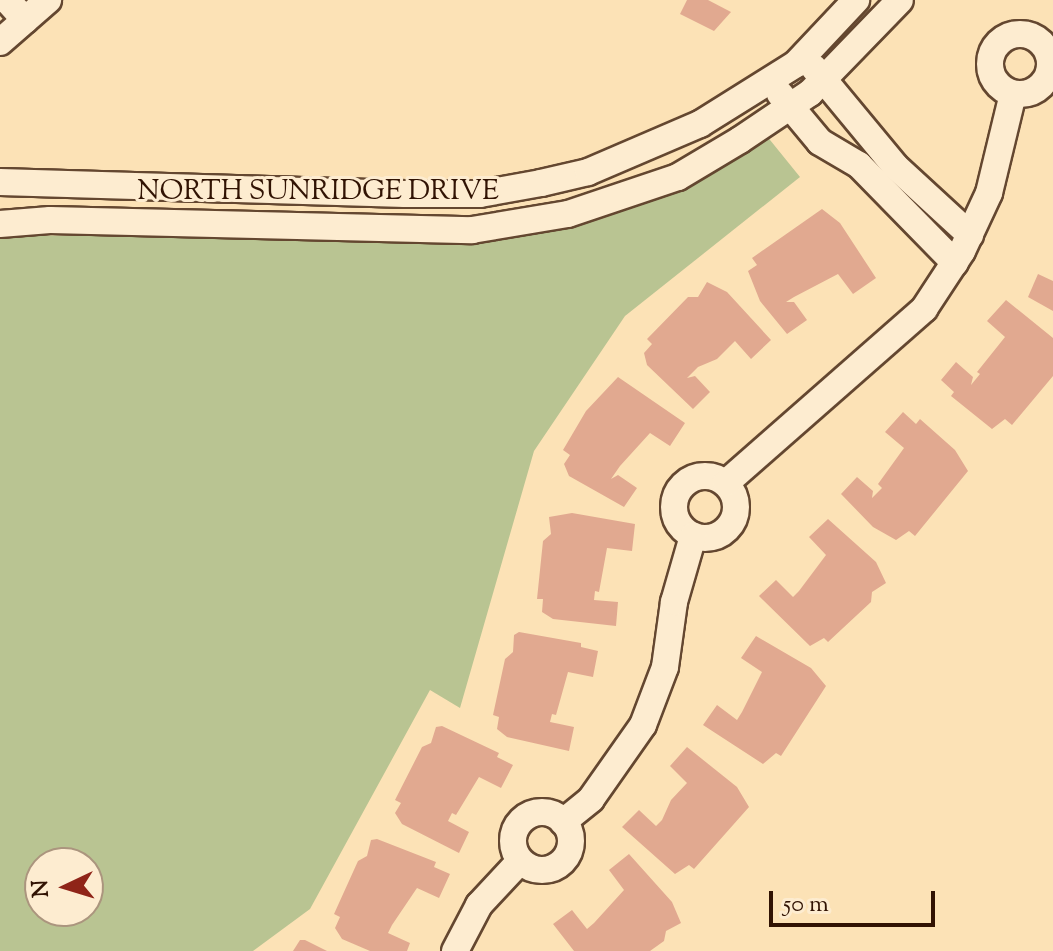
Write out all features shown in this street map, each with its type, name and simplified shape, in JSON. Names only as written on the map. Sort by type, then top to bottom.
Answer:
[{"type":"street","points":[[7,0],[25,20]]},
{"type":"street","points":[[0,42],[48,0]]},
{"type":"street","name":"NORTH SUNRIDGE DRIVE","points":[[0,182],[480,194],[576,175],[623,159],[700,124],[770,82],[803,57],[856,0]]},
{"type":"street","name":"NORTH SUNRIDGE DRIVE","points":[[0,224],[50,220],[411,230],[522,225],[625,198],[678,177],[791,106],[824,80],[900,0]]},
{"type":"street","points":[[803,57],[895,166],[970,235]]},
{"type":"street","points":[[770,82],[820,142],[859,165],[955,263]]},
{"type":"street","points":[[726,483],[899,336],[955,263],[989,193],[1013,94]]},
{"type":"street","points":[[695,476],[726,483],[736,500],[734,519],[721,534],[693,536],[677,521],[678,490],[695,476]]},
{"type":"street","points":[[563,822],[591,799],[643,725],[665,667],[674,602],[693,536]]},
{"type":"street","points":[[538,812],[563,822],[571,838],[561,863],[535,870],[520,861],[513,835],[522,819],[538,812]]},
{"type":"street","points":[[455,951],[479,905],[520,861]]},
{"type":"green space","points":[[766,135],[800,177],[625,316],[534,451],[460,708],[430,690],[310,909],[253,951],[0,951],[0,235],[475,239],[554,231],[617,210]]},
{"type":"building","points":[[687,0],[708,0],[731,12],[714,31],[680,14]]},
{"type":"building","points":[[822,209],[840,223],[876,278],[853,294],[838,274],[786,302],[794,302],[807,320],[787,334],[760,301],[748,271],[757,265],[752,258]]},
{"type":"building","points":[[1038,274],[1053,281],[1053,311],[1028,297]]},
{"type":"building","points":[[707,282],[727,292],[771,340],[751,359],[735,341],[717,359],[698,367],[687,378],[695,376],[710,392],[693,409],[647,365],[644,353],[652,344],[647,339],[688,297],[698,297]]},
{"type":"building","points":[[1006,300],[1053,338],[1053,376],[1012,425],[1005,419],[992,429],[951,396],[954,392],[941,380],[956,362],[973,377],[971,385],[980,374],[977,372],[1005,337],[987,321]]},
{"type":"building","points":[[618,377],[685,423],[670,446],[650,433],[620,466],[611,479],[618,475],[637,488],[624,507],[569,476],[564,464],[570,455],[563,450],[586,411]]},
{"type":"building","points":[[903,412],[916,424],[920,419],[955,450],[968,471],[915,536],[909,531],[896,540],[873,527],[841,494],[857,477],[873,491],[872,498],[882,488],[878,484],[904,448],[885,432]]},
{"type":"building","points":[[572,513],[635,524],[632,551],[607,548],[599,592],[595,591],[594,600],[618,602],[616,626],[553,619],[542,612],[543,599],[537,599],[543,541],[551,534],[549,517]]},
{"type":"building","points":[[828,519],[876,562],[886,583],[872,592],[871,602],[828,642],[824,638],[810,646],[759,596],[776,580],[793,597],[799,591],[826,555],[809,537]]},
{"type":"building","points":[[519,632],[581,643],[581,647],[598,651],[593,677],[568,672],[556,715],[552,714],[550,722],[574,727],[569,751],[507,737],[497,729],[499,717],[493,715],[505,659],[513,652],[514,635]]},
{"type":"building","points":[[756,636],[811,668],[826,686],[781,756],[776,753],[763,764],[703,725],[717,705],[737,720],[742,712],[762,672],[741,658]]},
{"type":"building","points":[[442,726],[499,753],[497,757],[513,765],[501,788],[479,777],[456,815],[452,813],[448,821],[469,832],[459,853],[402,824],[395,813],[401,803],[395,800],[422,747],[431,743],[436,727]]},
{"type":"building","points":[[687,747],[737,787],[749,807],[694,869],[689,865],[675,874],[622,827],[639,810],[656,826],[662,820],[671,800],[687,783],[670,766]]},
{"type":"building","points":[[377,839],[436,862],[434,867],[450,874],[439,898],[417,888],[392,925],[388,933],[410,943],[407,951],[370,951],[342,939],[335,928],[340,917],[334,914],[358,861],[367,856],[371,840]]},
{"type":"building","points":[[629,854],[672,902],[681,923],[666,931],[664,941],[650,951],[574,951],[553,924],[572,910],[587,929],[594,923],[624,890],[609,870]]},
{"type":"building","points":[[300,940],[305,940],[327,951],[293,951]]}]
